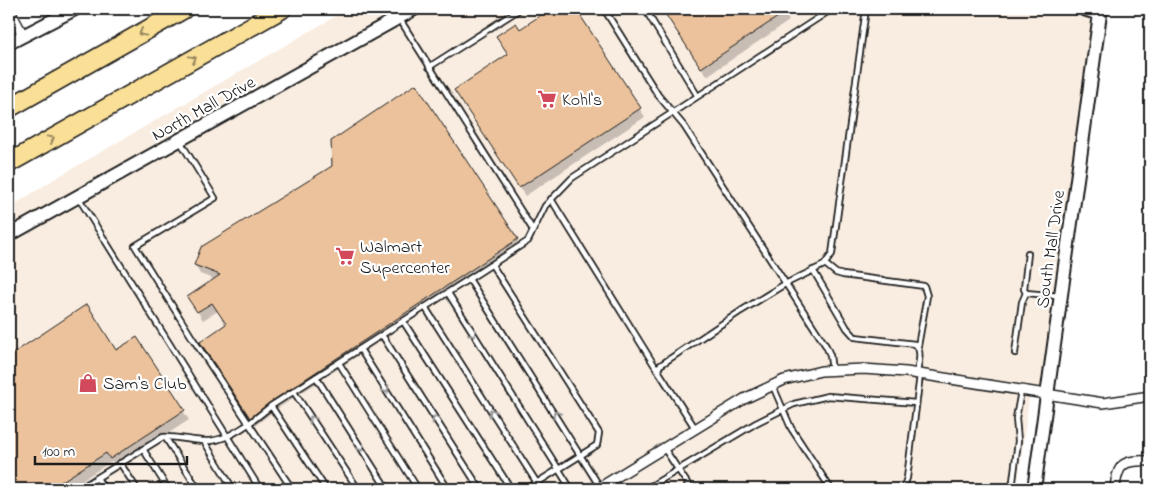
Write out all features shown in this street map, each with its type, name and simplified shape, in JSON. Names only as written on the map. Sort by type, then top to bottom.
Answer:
[{"type":"highway","points":[[9,108],[184,9]]},
{"type":"highway","points":[[9,163],[282,9]]},
{"type":"street","points":[[9,9],[23,36]]},
{"type":"street","points":[[9,42],[75,9]]},
{"type":"street","name":"North Mall Drive","points":[[9,235],[414,9]]},
{"type":"street","points":[[1084,9],[1100,11]]},
{"type":"street","name":"South Mall Drive","points":[[1034,489],[1100,11]]},
{"type":"street","points":[[599,488],[744,399],[793,378],[832,371],[863,369],[918,374],[1021,392],[1102,403],[1150,396]]},
{"type":"street","points":[[1115,489],[1116,477],[1124,463],[1131,460],[1150,461]]},
{"type":"lane","points":[[429,67],[520,9]]},
{"type":"lane","points":[[604,9],[658,95],[684,126],[826,346],[830,356],[832,371]]},
{"type":"lane","points":[[645,9],[697,95]]},
{"type":"lane","points":[[78,489],[165,437],[177,436],[211,441],[249,423],[316,377],[528,241],[550,199],[572,178],[832,9]]},
{"type":"lane","points":[[659,372],[659,366],[663,362],[785,284],[825,264],[832,254],[866,9]]},
{"type":"lane","points":[[398,18],[533,230]]},
{"type":"lane","points":[[180,141],[215,198],[136,246],[193,339],[292,489]]},
{"type":"lane","points":[[78,196],[260,489]]},
{"type":"lane","points":[[550,199],[695,428]]},
{"type":"lane","points":[[1015,353],[1022,302],[1026,293],[1024,289],[1028,253]]},
{"type":"lane","points":[[492,264],[599,432],[597,445],[527,489]]},
{"type":"lane","points":[[825,264],[836,273],[843,275],[924,286],[927,296],[918,346],[920,351],[916,403],[907,478],[903,489]]},
{"type":"lane","points":[[813,270],[846,328],[855,337],[915,344],[918,346]]},
{"type":"lane","points":[[469,279],[581,456],[599,488]]},
{"type":"lane","points":[[448,293],[571,489]]},
{"type":"lane","points":[[1026,293],[1061,296]]},
{"type":"lane","points":[[425,307],[537,483]]},
{"type":"lane","points":[[403,321],[511,489]]},
{"type":"lane","points":[[382,335],[480,489]]},
{"type":"lane","points":[[360,349],[448,489]]},
{"type":"lane","points":[[339,363],[418,489]]},
{"type":"lane","points":[[316,377],[387,489]]},
{"type":"lane","points":[[772,386],[791,428],[831,489]]},
{"type":"lane","points":[[294,392],[358,489]]},
{"type":"lane","points":[[1012,489],[1018,441],[1016,418],[1021,392]]},
{"type":"lane","points":[[646,489],[794,404],[828,396],[916,403]]},
{"type":"lane","points":[[272,406],[326,489]]},
{"type":"lane","points":[[165,437],[198,489]]},
{"type":"lane","points":[[204,441],[233,489]]},
{"type":"lane","points":[[664,448],[691,489]]},
{"type":"lane","points":[[143,449],[168,489]]},
{"type":"lane","points":[[120,463],[137,489]]},
{"type":"lane","points":[[96,478],[104,489]]},
{"type":"shaded area","points":[[348,9],[1098,9],[1047,396],[1030,393],[1017,489],[9,489],[9,208],[56,178]]},
{"type":"building","name":"Kohl's","points":[[550,9],[576,9],[641,108],[519,188],[454,90],[508,54],[496,36],[516,23],[520,29]]},
{"type":"building","points":[[662,9],[790,9],[701,68]]},
{"type":"building","name":"Walmart Supercenter","points":[[416,84],[518,239],[269,403],[250,418],[200,342],[226,324],[212,303],[197,312],[187,297],[220,275],[194,265],[201,247],[332,166],[331,141]]},
{"type":"building","name":"Sam's Club","points":[[87,304],[116,350],[137,337],[185,410],[110,459],[106,453],[50,489],[9,489],[9,356]]},
{"type":"place","name":"Kohl's","points":[[547,99]]},
{"type":"place","name":"Walmart Supercenter","points":[[345,256]]},
{"type":"place","name":"Sam's Club","points":[[88,383]]}]
